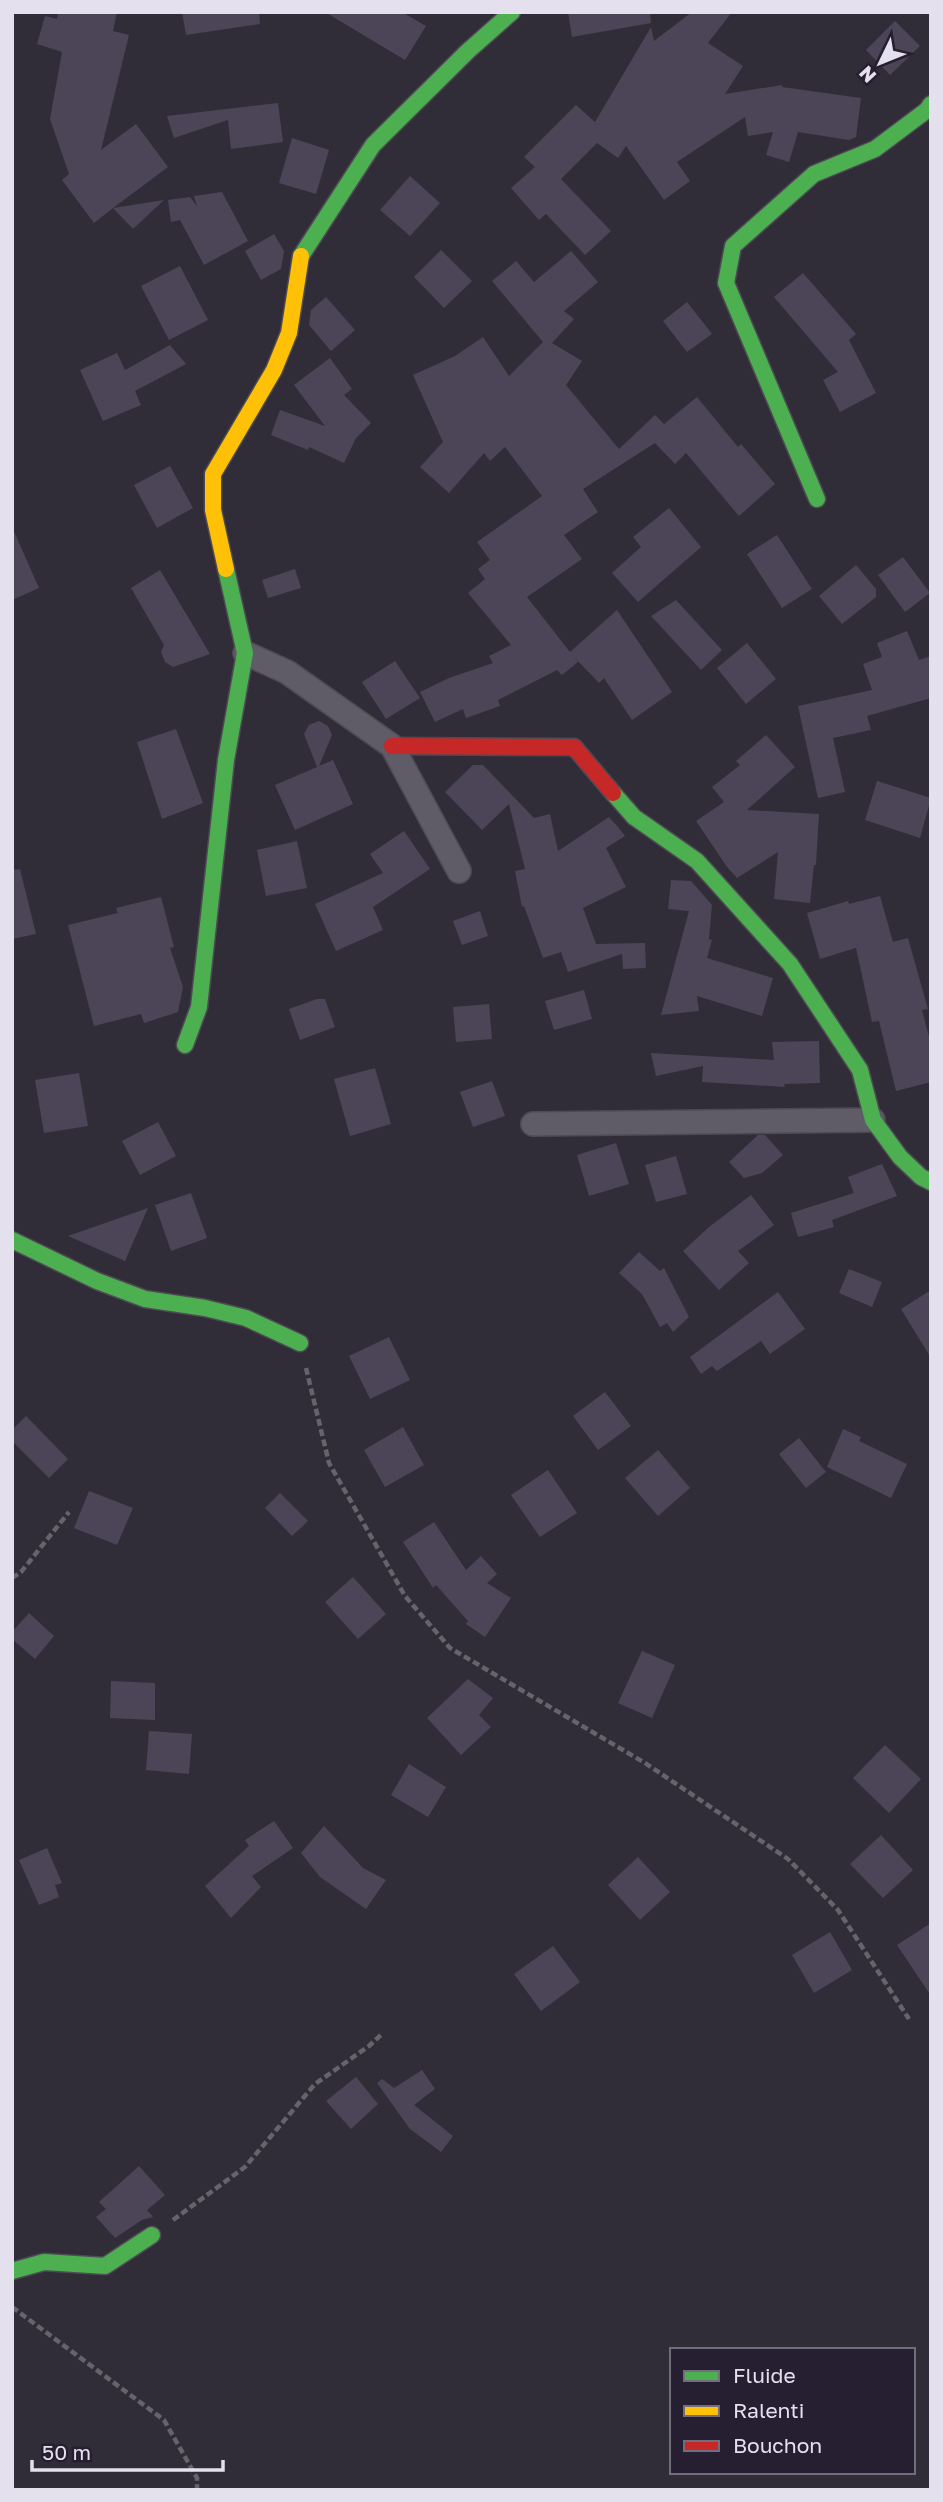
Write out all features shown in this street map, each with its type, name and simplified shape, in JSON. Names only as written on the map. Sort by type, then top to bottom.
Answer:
[{"type":"street","points":[[185,1045],[199,1007],[226,760],[245,653],[213,510],[213,474],[279,358],[289,333],[301,257],[373,145],[468,51],[512,12]]},
{"type":"street","points":[[817,499],[726,283],[733,246],[814,174],[875,149],[927,110],[931,104]]},
{"type":"street","points":[[245,653],[288,672],[391,747],[459,871]]},
{"type":"street","points":[[391,747],[575,747],[634,817],[697,862],[790,964],[860,1070],[873,1120],[900,1157],[921,1177],[931,1182]]},
{"type":"street","points":[[533,1124],[873,1120]]},
{"type":"street","points":[[12,1240],[97,1281],[145,1299],[205,1308],[246,1318],[300,1343]]},
{"type":"street","points":[[12,2271],[44,2262],[106,2266],[152,2235]]},
{"type":"path","points":[[300,1343],[329,1464],[405,1596],[450,1648],[645,1763],[788,1859],[838,1910],[909,2020]]},
{"type":"path","points":[[12,1578],[21,1572],[69,1512]]},
{"type":"path","points":[[152,2235],[245,2167],[315,2084],[383,2033]]},
{"type":"path","points":[[12,2307],[164,2420],[197,2478],[197,2490]]},
{"type":"building","points":[[58,12],[117,12],[113,31],[129,35],[101,150],[136,124],[168,167],[94,223],[62,180],[69,174],[50,119],[62,52],[37,44],[45,16],[57,19]]},
{"type":"building","points":[[182,12],[259,12],[260,24],[186,35]]},
{"type":"building","points":[[325,12],[402,12],[426,26],[405,60]]},
{"type":"building","points":[[568,12],[650,12],[651,23],[572,37]]},
{"type":"building","points":[[692,12],[732,12],[708,43],[743,66],[725,94],[782,85],[861,98],[856,137],[849,140],[798,132],[789,162],[766,155],[773,132],[748,136],[745,117],[677,162],[690,181],[664,200],[626,146],[618,158],[597,143],[561,179],[611,231],[585,255],[546,214],[539,220],[511,188],[535,167],[524,157],[576,105],[595,122],[651,27],[654,41]]},
{"type":"building","points":[[895,21],[920,46],[890,75],[866,50]]},
{"type":"building","points":[[278,103],[283,142],[231,149],[228,120],[174,138],[167,116]]},
{"type":"building","points":[[292,138],[329,150],[316,194],[279,183]]},
{"type":"building","points":[[410,176],[440,203],[410,236],[380,210]]},
{"type":"building","points":[[222,192],[248,241],[204,265],[180,220],[171,222],[168,200],[190,197],[197,206],[194,196]]},
{"type":"building","points":[[164,200],[133,229],[113,208]]},
{"type":"building","points":[[274,234],[284,251],[281,269],[261,280],[245,251]]},
{"type":"building","points":[[441,250],[472,281],[444,308],[414,277]]},
{"type":"building","points":[[571,251],[598,282],[564,311],[574,319],[552,343],[582,361],[566,385],[619,449],[655,415],[664,424],[697,397],[738,447],[741,444],[775,484],[739,516],[686,453],[675,464],[655,443],[583,489],[598,512],[564,535],[582,559],[527,597],[570,652],[617,610],[672,692],[632,720],[604,678],[599,683],[573,656],[578,662],[562,675],[557,670],[498,700],[500,706],[466,718],[463,709],[435,722],[420,692],[449,678],[493,663],[489,656],[511,645],[468,593],[485,579],[478,569],[490,560],[477,542],[542,496],[505,447],[490,461],[484,453],[449,493],[420,467],[443,442],[413,375],[455,356],[483,337],[509,376],[543,342],[492,281],[516,261],[534,282]]},
{"type":"building","points":[[180,266],[208,320],[169,340],[141,286]]},
{"type":"building","points":[[803,273],[856,334],[849,340],[876,393],[840,412],[823,380],[838,372],[774,297]]},
{"type":"building","points":[[326,297],[355,330],[331,351],[309,325],[311,310]]},
{"type":"building","points":[[687,302],[712,334],[687,352],[663,321]]},
{"type":"building","points":[[170,345],[186,364],[135,391],[141,405],[103,421],[80,370],[117,353],[125,370]]},
{"type":"building","points":[[330,358],[352,389],[344,395],[371,423],[356,438],[344,463],[309,447],[308,450],[271,435],[280,410],[325,426],[294,385]]},
{"type":"building","points":[[170,466],[193,508],[157,528],[134,485]]},
{"type":"building","points":[[669,508],[701,547],[638,602],[612,573],[641,547],[633,537]]},
{"type":"building","points":[[12,527],[39,588],[12,600]]},
{"type":"building","points":[[777,535],[812,589],[782,608],[747,554]]},
{"type":"building","points":[[903,557],[930,593],[905,612],[878,575]]},
{"type":"building","points":[[856,565],[876,589],[876,597],[842,624],[819,596]]},
{"type":"building","points":[[295,569],[301,588],[268,598],[262,580]]},
{"type":"building","points":[[160,570],[210,654],[173,667],[165,662],[161,652],[164,645],[131,588]]},
{"type":"building","points":[[676,600],[722,650],[701,670],[651,616]]},
{"type":"building","points":[[907,631],[919,660],[931,656],[931,698],[867,716],[871,730],[833,738],[845,792],[818,798],[798,706],[872,690],[863,664],[882,657],[877,643]]},
{"type":"building","points":[[747,643],[776,679],[746,704],[717,668]]},
{"type":"building","points":[[395,661],[420,698],[386,719],[362,682]]},
{"type":"building","points":[[319,721],[328,726],[332,735],[319,766],[333,760],[353,804],[295,830],[275,785],[317,767],[304,734],[309,725]]},
{"type":"building","points":[[176,729],[203,803],[162,819],[137,742]]},
{"type":"building","points":[[766,735],[795,767],[747,810],[819,814],[816,865],[810,903],[774,899],[778,852],[737,878],[696,821],[724,802],[712,787],[740,765],[736,761]]},
{"type":"building","points":[[473,765],[483,765],[534,818],[550,814],[558,851],[609,817],[618,827],[625,836],[606,848],[626,887],[583,908],[596,944],[645,943],[646,968],[623,969],[622,954],[568,972],[561,952],[543,958],[524,906],[522,907],[515,871],[525,869],[509,804],[482,830],[445,792]]},
{"type":"building","points":[[877,781],[931,798],[920,838],[865,820]]},
{"type":"building","points":[[404,831],[430,869],[373,907],[383,930],[336,951],[315,904],[383,873],[370,854]]},
{"type":"building","points":[[297,841],[307,888],[266,896],[257,850]]},
{"type":"building","points":[[20,869],[36,934],[12,939],[12,870]]},
{"type":"building","points":[[671,880],[691,881],[712,905],[709,939],[712,940],[707,958],[773,978],[762,1016],[697,996],[699,1011],[661,1015],[689,911],[668,909]]},
{"type":"building","points":[[880,896],[893,942],[908,938],[928,1009],[922,1010],[931,1044],[931,1082],[896,1091],[879,1021],[872,1022],[856,948],[820,959],[807,913],[848,901],[849,904]]},
{"type":"building","points":[[161,897],[174,947],[170,948],[183,987],[178,1012],[144,1023],[141,1014],[94,1026],[68,925],[118,913],[116,908]]},
{"type":"building","points":[[480,911],[488,936],[462,945],[453,921]]},
{"type":"building","points":[[584,990],[592,1019],[554,1030],[545,1001]]},
{"type":"building","points":[[317,999],[325,999],[335,1027],[300,1040],[289,1009]]},
{"type":"building","points":[[489,1004],[492,1039],[456,1042],[453,1007]]},
{"type":"building","points":[[819,1041],[820,1083],[784,1084],[785,1087],[702,1082],[703,1066],[656,1076],[651,1053],[774,1060],[772,1042]]},
{"type":"building","points":[[375,1068],[391,1124],[350,1136],[334,1079]]},
{"type":"building","points":[[79,1073],[88,1126],[44,1133],[35,1080]]},
{"type":"building","points":[[492,1081],[505,1116],[473,1127],[460,1092]]},
{"type":"building","points":[[158,1122],[176,1156],[140,1175],[122,1141]]},
{"type":"building","points":[[758,1135],[765,1135],[783,1155],[762,1173],[744,1178],[729,1162]]},
{"type":"building","points":[[616,1143],[629,1184],[589,1196],[577,1155]]},
{"type":"building","points":[[676,1156],[687,1194],[656,1202],[645,1165]]},
{"type":"building","points":[[882,1164],[897,1196],[832,1220],[834,1227],[798,1237],[791,1213],[854,1193],[848,1177]]},
{"type":"building","points":[[191,1193],[207,1238],[171,1251],[155,1205]]},
{"type":"building","points":[[751,1195],[774,1225],[738,1251],[749,1263],[719,1290],[683,1251]]},
{"type":"building","points":[[148,1208],[125,1261],[68,1236]]},
{"type":"building","points":[[639,1252],[660,1271],[664,1268],[689,1317],[673,1332],[667,1323],[660,1327],[642,1294],[619,1273]]},
{"type":"building","points":[[849,1269],[882,1282],[872,1307],[839,1293]]},
{"type":"building","points":[[931,1290],[931,1358],[901,1309]]},
{"type":"building","points":[[778,1292],[805,1329],[770,1354],[761,1341],[717,1371],[712,1366],[701,1374],[690,1357]]},
{"type":"building","points":[[389,1337],[410,1380],[370,1399],[349,1356]]},
{"type":"building","points":[[605,1392],[631,1426],[598,1450],[573,1416]]},
{"type":"building","points":[[26,1416],[68,1459],[49,1478],[12,1441],[12,1430]]},
{"type":"building","points":[[403,1427],[424,1465],[385,1487],[364,1450]]},
{"type":"building","points":[[843,1429],[861,1437],[859,1441],[907,1464],[891,1498],[827,1467]]},
{"type":"building","points":[[799,1438],[826,1472],[806,1488],[779,1454]]},
{"type":"building","points":[[658,1450],[690,1488],[658,1516],[625,1478]]},
{"type":"building","points":[[548,1470],[577,1513],[540,1537],[511,1495]]},
{"type":"building","points":[[89,1491],[133,1508],[117,1545],[74,1528]]},
{"type":"building","points":[[280,1493],[308,1521],[292,1536],[265,1508]]},
{"type":"building","points":[[434,1522],[466,1570],[481,1556],[497,1574],[487,1583],[511,1598],[485,1637],[466,1624],[468,1621],[436,1585],[433,1588],[403,1542]]},
{"type":"building","points":[[353,1577],[386,1614],[358,1639],[325,1602]]},
{"type":"building","points":[[29,1613],[54,1636],[35,1659],[12,1639],[12,1632]]},
{"type":"building","points":[[642,1651],[675,1665],[652,1718],[618,1703]]},
{"type":"building","points":[[468,1679],[493,1698],[479,1715],[491,1727],[461,1755],[427,1718]]},
{"type":"building","points":[[111,1681],[155,1683],[155,1720],[110,1718]]},
{"type":"building","points":[[149,1731],[192,1734],[189,1774],[146,1770]]},
{"type":"building","points":[[885,1745],[921,1779],[889,1813],[853,1778]]},
{"type":"building","points":[[409,1764],[446,1787],[428,1817],[391,1795]]},
{"type":"building","points":[[274,1821],[293,1848],[252,1876],[261,1887],[231,1918],[205,1886],[249,1846],[245,1840]]},
{"type":"building","points":[[324,1826],[363,1868],[386,1880],[366,1909],[320,1877],[301,1853]]},
{"type":"building","points":[[881,1835],[913,1870],[883,1898],[850,1864]]},
{"type":"building","points":[[47,1848],[62,1883],[55,1885],[59,1897],[39,1905],[19,1860]]},
{"type":"building","points":[[638,1857],[670,1892],[640,1920],[608,1885]]},
{"type":"building","points":[[931,1923],[931,1996],[897,1945]]},
{"type":"building","points":[[830,1932],[852,1970],[814,1993],[792,1955]]},
{"type":"building","points":[[553,1946],[580,1982],[541,2011],[514,1974]]},
{"type":"building","points":[[422,2070],[435,2089],[414,2105],[453,2136],[441,2152],[410,2129],[377,2083],[382,2079],[394,2088]]},
{"type":"building","points":[[356,2077],[378,2104],[351,2129],[326,2101]]},
{"type":"building","points":[[139,2166],[165,2195],[147,2210],[153,2217],[142,2220],[115,2238],[96,2217],[106,2209],[99,2202]]},
{"type":"traffic: fast","points":[[301,256],[373,145],[468,51],[512,12]]},
{"type":"traffic: fast","points":[[817,499],[726,283],[733,246],[814,174],[875,149],[927,110],[931,104]]},
{"type":"traffic: fast","points":[[185,1045],[199,1007],[226,760],[245,653],[226,569]]},
{"type":"traffic: fast","points":[[613,793],[634,817],[697,861],[790,964],[860,1070],[873,1120],[900,1157],[921,1177],[931,1182]]},
{"type":"traffic: fast","points":[[12,1240],[97,1281],[145,1299],[205,1308],[246,1318],[300,1343]]},
{"type":"traffic: fast","points":[[12,2271],[44,2262],[105,2266],[152,2235]]},
{"type":"traffic: slow","points":[[226,569],[213,510],[213,474],[274,370],[289,333],[301,256]]},
{"type":"traffic: jam","points":[[392,746],[574,747],[613,793]]}]
